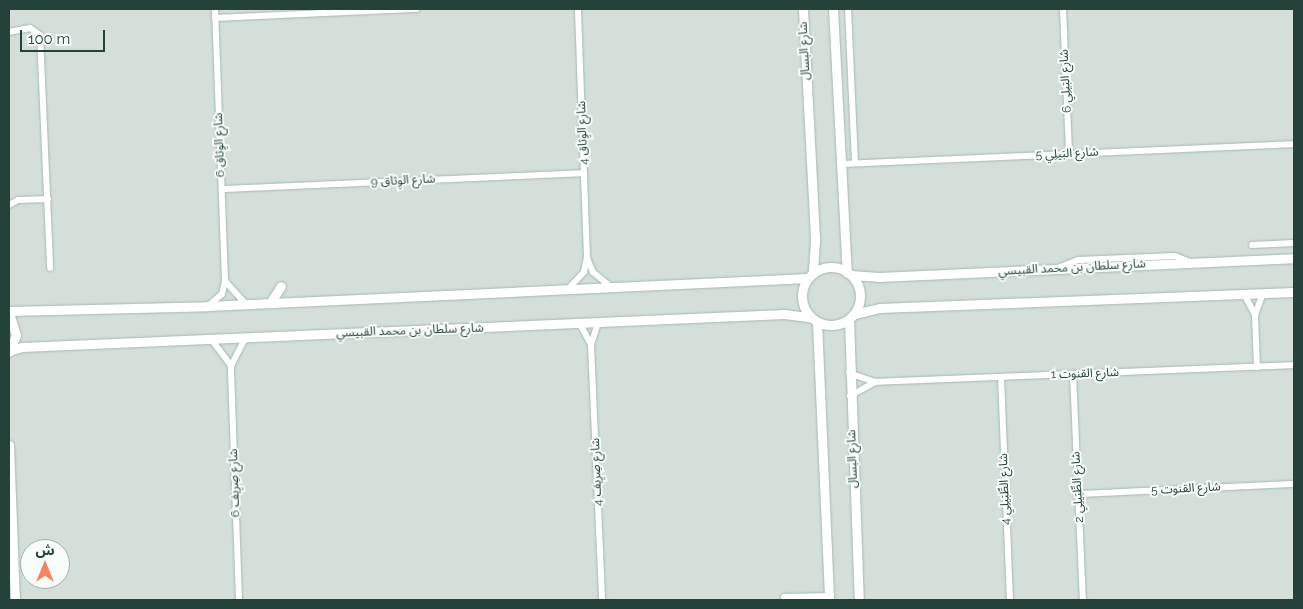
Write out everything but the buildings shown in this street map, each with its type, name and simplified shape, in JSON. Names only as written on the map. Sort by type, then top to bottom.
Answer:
[{"type":"main road","name":"شارع البسال","points":[[803,9],[814,241],[810,275]]},
{"type":"main road","points":[[833,9],[840,164],[849,274],[859,293],[851,316]]},
{"type":"main road","name":"شارع سلطان بن محمد القبيسي","points":[[849,274],[1051,270],[1294,258]]},
{"type":"main road","points":[[9,351],[16,335],[9,312],[208,306],[612,288],[810,275],[828,267],[849,274]]},
{"type":"main road","points":[[810,275],[802,298],[814,320],[829,598]]},
{"type":"main road","points":[[270,303],[281,286]]},
{"type":"main road","points":[[814,320],[835,325],[851,316],[879,308],[1294,292]]},
{"type":"main road","name":"شارع سلطان بن محمد القبيسي","points":[[9,351],[22,347],[784,314],[814,320]]},
{"type":"main road","name":"شارع البسال","points":[[851,316],[849,373],[859,600]]},
{"type":"main road","points":[[9,445],[15,600]]},
{"type":"street","name":"شارع الوِثاق 6","points":[[215,9],[225,281]]},
{"type":"street","points":[[215,18],[417,9]]},
{"type":"street","name":"شارع الوِثاق 4","points":[[567,290],[584,272],[587,257],[578,9]]},
{"type":"street","points":[[848,9],[855,163]]},
{"type":"street","name":"شارع البَيلِي 6","points":[[1062,9],[1069,154]]},
{"type":"street","points":[[10,31],[30,28],[40,35],[50,268]]},
{"type":"street","name":"شارع البَيلِي 5","points":[[840,164],[1294,144]]},
{"type":"street","name":"شارع الوِثاق 9","points":[[222,189],[584,173]]},
{"type":"street","points":[[9,196],[18,200],[48,199]]},
{"type":"street","points":[[9,205],[18,200]]},
{"type":"street","points":[[1252,245],[1294,243]]},
{"type":"street","name":"شارع الوِثاق 4","points":[[587,257],[593,272],[612,288]]},
{"type":"street","points":[[225,281],[246,304]]},
{"type":"street","points":[[208,306],[222,294],[225,281]]},
{"type":"street","points":[[1257,367],[1255,315],[1263,293]]},
{"type":"street","points":[[1244,294],[1255,315]]},
{"type":"street","name":"شارع صِرِيف 4","points":[[598,323],[591,344],[602,600]]},
{"type":"street","name":"شارع صِرِيف 4","points":[[580,324],[591,344]]},
{"type":"street","points":[[230,366],[245,338]]},
{"type":"street","name":"شارع صِرِيف 6","points":[[212,339],[226,355],[230,366],[239,600]]},
{"type":"street","name":"شارع القنوت 1","points":[[849,373],[875,382],[1294,366]]},
{"type":"street","name":"شارع الطِّبَيلِي 2","points":[[1073,374],[1083,600]]},
{"type":"street","name":"شارع الطِّبَيلِي 4","points":[[1001,377],[1010,600]]},
{"type":"street","name":"شارع القنوت 1","points":[[850,396],[875,382]]},
{"type":"street","name":"شارع القنوت 5","points":[[1078,494],[1294,484]]},
{"type":"street","points":[[784,598],[829,598]]},
{"type":"shaded area","points":[[9,9],[1294,9],[1294,600],[9,600]]}]
